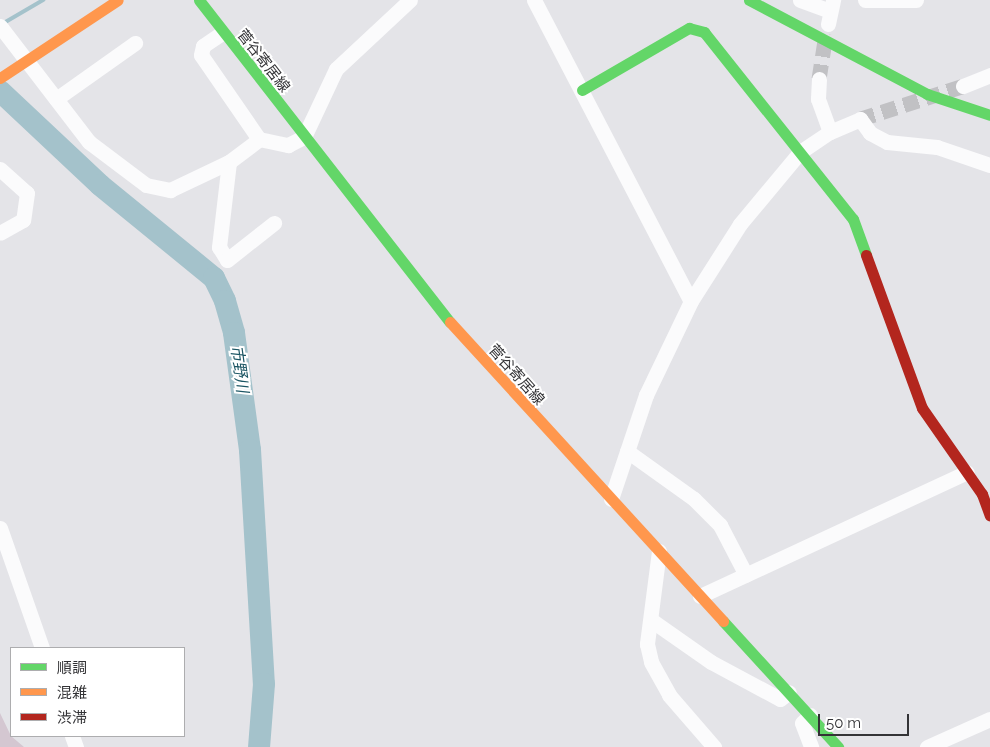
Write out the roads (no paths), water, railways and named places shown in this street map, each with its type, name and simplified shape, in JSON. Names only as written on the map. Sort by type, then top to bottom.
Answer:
[{"type":"main road","points":[[0,78],[118,0]]},
{"type":"main road","name":"菅谷寄居線","points":[[199,0],[222,33],[452,325],[810,714],[838,747]]},
{"type":"main road","points":[[749,0],[926,94],[990,115]]},
{"type":"main road","points":[[582,90],[683,31],[695,28],[704,32],[854,219],[922,408],[967,472],[990,516]]},
{"type":"street","points":[[222,33],[203,46],[201,55],[259,139],[288,145],[304,137],[336,69],[410,0]]},
{"type":"street","points":[[534,0],[691,301]]},
{"type":"street","points":[[800,0],[830,12]]},
{"type":"street","points":[[865,0],[916,0]]},
{"type":"street","points":[[0,26],[89,142],[155,189],[178,187],[210,168],[229,162],[259,139]]},
{"type":"street","points":[[56,99],[135,44]]},
{"type":"street","points":[[963,86],[990,75]]},
{"type":"street","points":[[819,79],[818,99],[830,132]]},
{"type":"street","points":[[611,499],[646,396],[691,301],[740,224],[800,152],[830,132],[860,119],[870,133],[887,142],[937,147],[990,165]]},
{"type":"street","points":[[229,162],[219,247],[227,260],[274,223]]},
{"type":"street","points":[[0,169],[27,193],[23,220],[0,233]]},
{"type":"street","points":[[627,451],[694,499],[720,525],[746,575]]},
{"type":"street","points":[[700,596],[967,472]]},
{"type":"street","points":[[0,528],[42,647]]},
{"type":"street","points":[[658,551],[647,644],[651,662],[669,695],[714,747]]},
{"type":"street","points":[[651,620],[711,662],[780,699],[789,692]]},
{"type":"street","points":[[810,714],[802,723],[811,747]]},
{"type":"street","points":[[927,747],[990,719]]},
{"type":"waterway","points":[[2,24],[43,0]]},
{"type":"waterway","name":"市野川","points":[[0,91],[100,185],[214,278],[225,301],[234,333],[250,450],[264,684],[259,747]]},
{"type":"tunnel","points":[[819,79],[826,34]]},
{"type":"tunnel","points":[[860,119],[963,86]]}]
